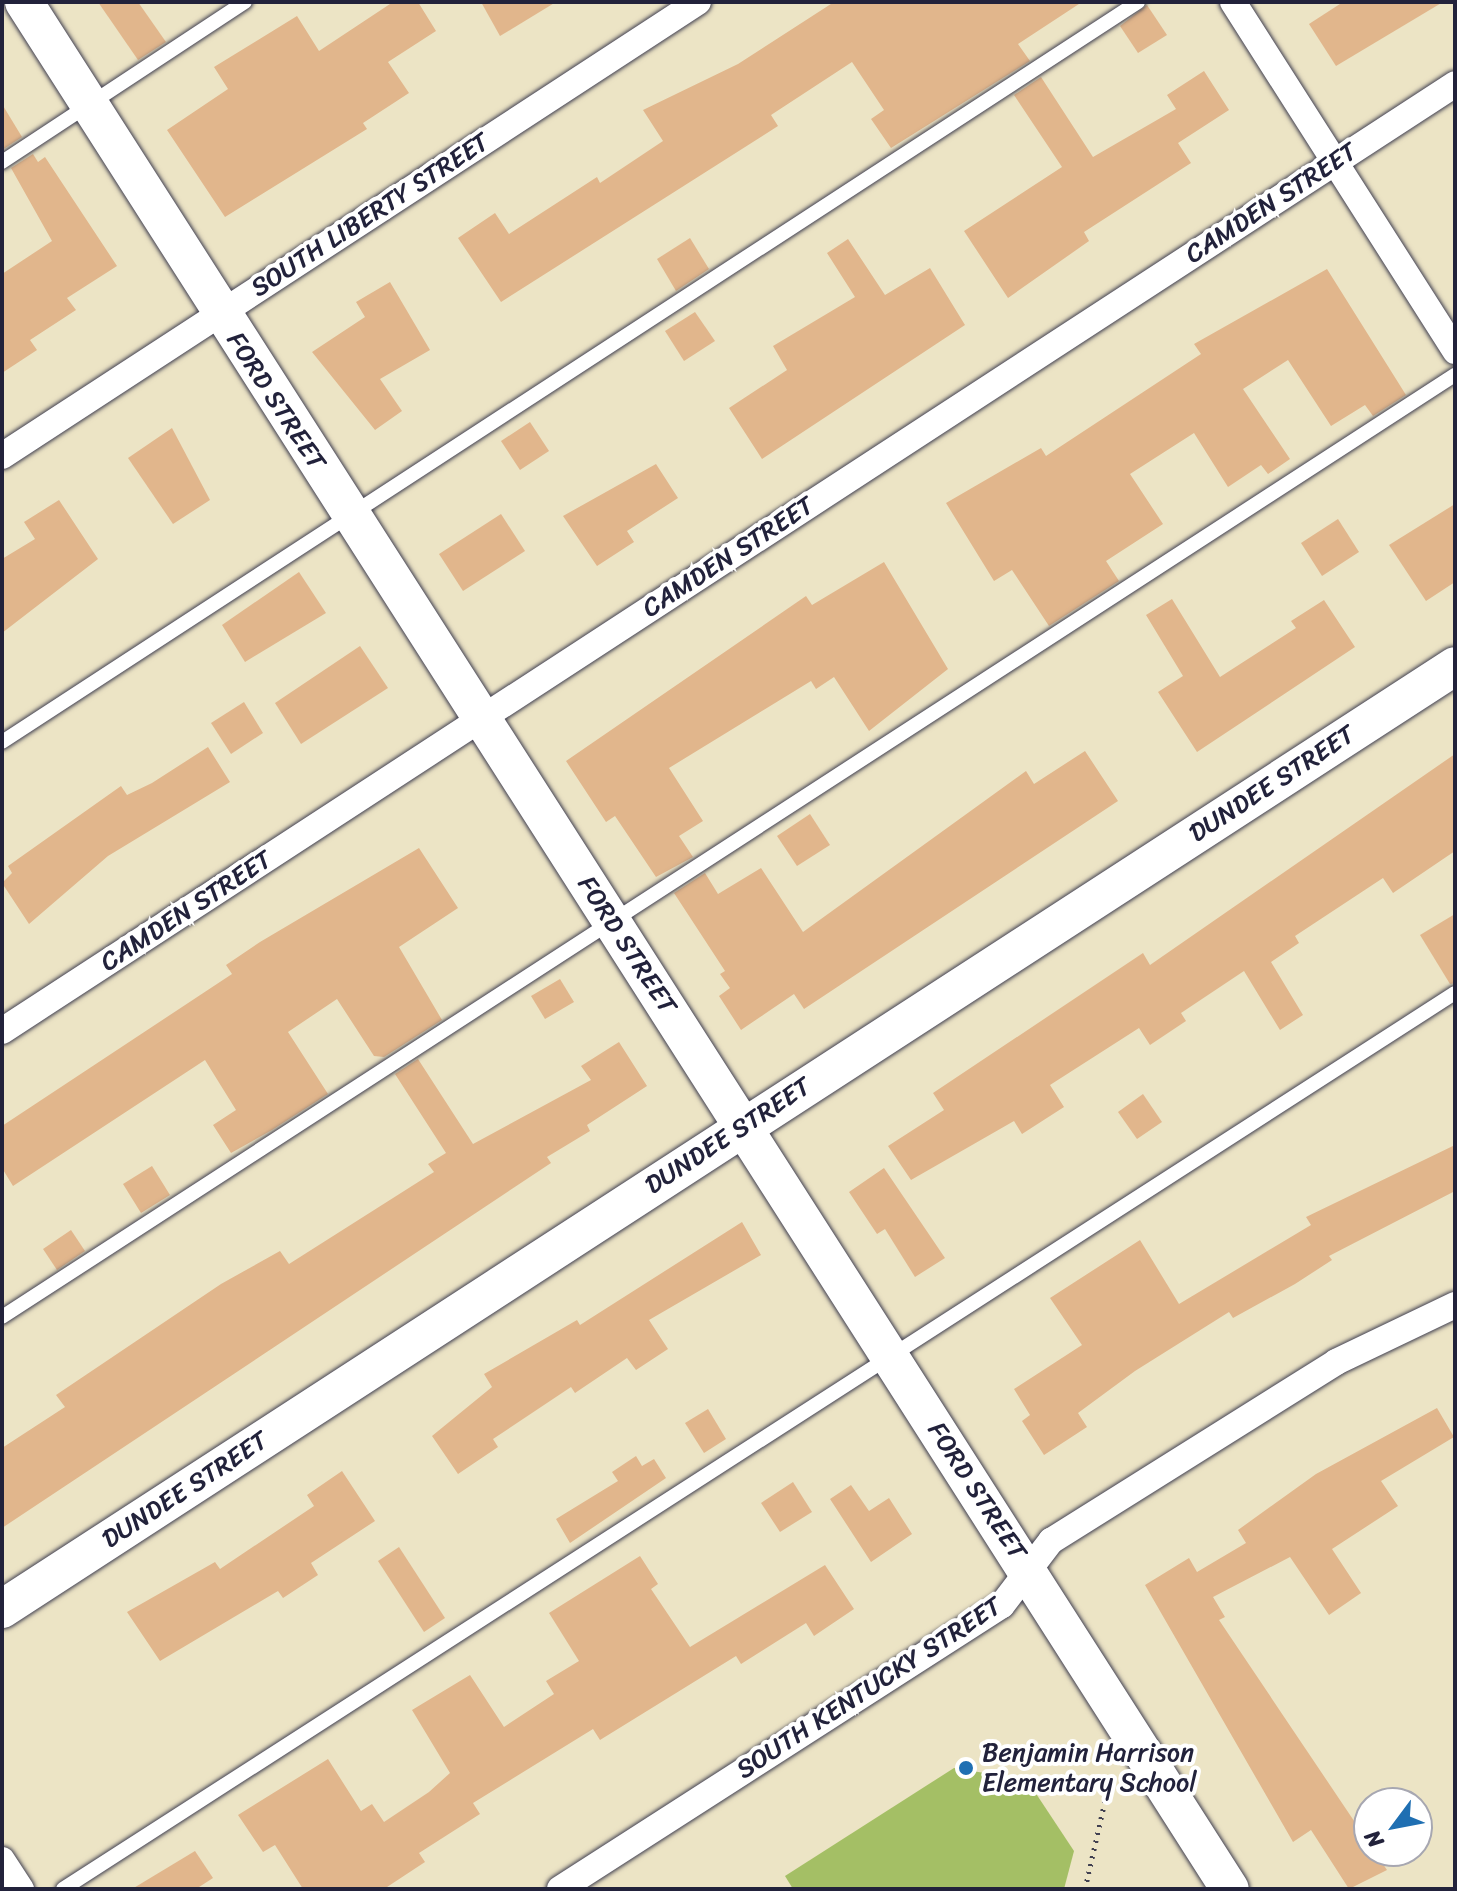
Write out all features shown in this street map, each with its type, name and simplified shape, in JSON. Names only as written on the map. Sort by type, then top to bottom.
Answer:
[{"type":"street","name":"FORD STREET","points":[[24,2],[219,314],[482,718],[1230,1889]]},
{"type":"street","name":"SOUTH LIBERTY STREET","points":[[2,456],[698,2]]},
{"type":"street","points":[[1233,2],[1455,351]]},
{"type":"street","name":"CAMDEN STREET","points":[[2,1031],[1455,84]]},
{"type":"street","name":"DUNDEE STREET","points":[[2,1609],[1455,666]]},
{"type":"street","name":"SOUTH KENTUCKY STREET","points":[[560,1889],[1002,1605],[1051,1541],[1308,1379],[1455,1305]]},
{"type":"street","points":[[2,1860],[21,1889]]},
{"type":"lane","points":[[2,162],[245,2]]},
{"type":"lane","points":[[2,742],[1138,2]]},
{"type":"lane","points":[[2,1317],[1455,375]]},
{"type":"lane","points":[[63,1889],[893,1360],[1455,993]]},
{"type":"path","points":[[1085,1889],[1110,1779]]},
{"type":"green space","points":[[954,1768],[1027,1780],[1074,1851],[1064,1889],[793,1889],[785,1876]]},
{"type":"building","points":[[98,2],[138,2],[166,42],[138,60]]},
{"type":"building","points":[[393,2],[418,2],[436,31],[388,62],[409,93],[363,123],[367,129],[225,217],[167,130],[228,89],[214,67],[297,16],[319,51]]},
{"type":"building","points":[[481,2],[556,2],[500,36]]},
{"type":"building","points":[[834,2],[1082,2],[1018,44],[1030,61],[891,148],[871,119],[884,110],[852,62],[771,115],[778,126],[501,302],[458,238],[495,213],[509,234],[597,177],[600,183],[663,141],[643,110],[738,64]]},
{"type":"building","points":[[1343,2],[1443,2],[1336,66],[1309,24]]},
{"type":"building","points":[[1147,5],[1167,35],[1138,53],[1120,26]]},
{"type":"building","points":[[1204,71],[1229,110],[1178,143],[1191,163],[1084,232],[1089,241],[1008,298],[964,231],[1062,167],[1014,95],[1041,77],[1093,157],[1176,109],[1167,95]]},
{"type":"building","points":[[2,104],[22,137],[2,150]]},
{"type":"building","points":[[33,154],[38,162],[45,157],[117,266],[67,298],[76,310],[30,340],[37,350],[2,373],[2,274],[52,241],[11,168]]},
{"type":"building","points":[[690,238],[709,269],[676,291],[657,259]]},
{"type":"building","points":[[848,239],[885,295],[930,268],[965,325],[762,459],[729,408],[787,370],[773,346],[855,297],[827,253]]},
{"type":"building","points":[[1327,269],[1406,395],[1373,416],[1365,405],[1331,426],[1288,360],[1243,389],[1290,459],[1268,474],[1261,465],[1228,487],[1194,433],[1130,474],[1163,524],[1106,561],[1119,581],[1049,626],[1012,570],[994,581],[946,503],[1041,448],[1046,456],[1201,354],[1194,344]]},
{"type":"building","points":[[390,282],[430,350],[380,379],[402,411],[375,430],[312,352],[365,317],[356,302]]},
{"type":"building","points":[[695,312],[715,341],[684,361],[665,331]]},
{"type":"building","points":[[530,422],[549,451],[520,470],[501,441]]},
{"type":"building","points":[[172,428],[210,500],[173,524],[128,458]]},
{"type":"building","points":[[656,464],[678,498],[627,531],[634,542],[597,566],[563,516]]},
{"type":"building","points":[[59,500],[98,559],[2,633],[2,559],[35,539],[24,522]]},
{"type":"building","points":[[1455,504],[1455,582],[1426,601],[1389,545]]},
{"type":"building","points":[[501,514],[525,551],[463,591],[439,554]]},
{"type":"building","points":[[1338,519],[1359,552],[1322,576],[1301,543]]},
{"type":"building","points":[[884,562],[948,669],[869,731],[834,677],[816,689],[811,681],[669,768],[703,821],[679,836],[693,857],[656,877],[615,816],[606,822],[566,761],[806,596],[812,605]]},
{"type":"building","points":[[299,572],[326,613],[245,662],[222,625]]},
{"type":"building","points":[[1172,599],[1220,677],[1296,628],[1291,621],[1324,600],[1355,647],[1197,752],[1158,692],[1183,676],[1146,615]]},
{"type":"building","points":[[360,646],[388,688],[301,744],[275,703]]},
{"type":"building","points":[[244,702],[263,733],[231,754],[211,723]]},
{"type":"building","points":[[208,747],[230,782],[108,856],[29,924],[2,883],[12,873],[8,866],[121,786],[127,795],[152,783]]},
{"type":"building","points":[[1085,751],[1118,801],[804,1009],[794,994],[741,1030],[719,996],[730,988],[720,974],[725,971],[674,893],[705,873],[718,894],[761,868],[803,932],[1026,771],[1034,784]]},
{"type":"building","points":[[1455,754],[1455,851],[1393,893],[1383,878],[1295,936],[1299,943],[1271,962],[1303,1015],[1280,1030],[1244,971],[1181,1013],[1186,1021],[1150,1045],[1139,1028],[1050,1085],[1064,1107],[1022,1134],[1014,1121],[911,1180],[888,1146],[944,1110],[933,1093],[1143,953],[1150,965]]},
{"type":"building","points":[[810,814],[830,845],[797,866],[777,836]]},
{"type":"building","points":[[419,848],[458,908],[399,947],[442,1020],[384,1057],[374,1056],[337,999],[288,1032],[328,1094],[272,1130],[231,1153],[213,1125],[236,1110],[205,1060],[13,1186],[2,1168],[2,1126],[232,974],[226,965],[260,942]]},
{"type":"building","points":[[1455,914],[1455,983],[1450,984],[1420,935]]},
{"type":"building","points":[[560,979],[574,1002],[545,1019],[531,996]]},
{"type":"building","points":[[619,1042],[647,1086],[587,1125],[590,1131],[547,1157],[551,1163],[2,1528],[2,1448],[65,1407],[56,1395],[221,1284],[280,1251],[289,1264],[434,1172],[428,1164],[446,1153],[395,1074],[418,1059],[473,1144],[591,1080],[581,1066]]},
{"type":"building","points":[[1143,1094],[1162,1122],[1137,1139],[1118,1112]]},
{"type":"building","points":[[1455,1145],[1455,1191],[1329,1256],[1332,1260],[1295,1284],[1233,1318],[1229,1312],[1135,1371],[1078,1413],[1087,1427],[1044,1455],[1022,1421],[1030,1415],[1014,1389],[1082,1345],[1050,1298],[1140,1240],[1179,1304],[1311,1225],[1306,1217]]},
{"type":"building","points":[[152,1166],[170,1195],[141,1213],[123,1184]]},
{"type":"building","points":[[884,1168],[945,1258],[915,1277],[885,1229],[877,1234],[849,1192]]},
{"type":"building","points":[[742,1222],[761,1255],[649,1320],[668,1349],[636,1370],[627,1358],[575,1393],[571,1387],[493,1439],[498,1447],[458,1474],[432,1436],[492,1387],[484,1374],[577,1320],[580,1325]]},
{"type":"building","points":[[71,1230],[85,1251],[57,1270],[43,1249]]},
{"type":"building","points":[[1437,1408],[1454,1437],[1381,1481],[1398,1506],[1332,1549],[1361,1593],[1329,1615],[1290,1557],[1213,1597],[1225,1617],[1219,1620],[1353,1819],[1353,1867],[1385,1867],[1387,1870],[1349,1889],[1311,1830],[1293,1842],[1145,1585],[1189,1558],[1197,1572],[1246,1543],[1238,1530],[1316,1474]]},
{"type":"building","points":[[708,1409],[726,1439],[704,1453],[685,1423]]},
{"type":"building","points":[[636,1456],[642,1466],[654,1459],[666,1478],[570,1543],[556,1519],[618,1481],[612,1472]]},
{"type":"building","points":[[342,1471],[375,1521],[311,1563],[318,1575],[283,1598],[278,1591],[160,1661],[127,1612],[215,1562],[220,1569],[314,1506],[307,1495]]},
{"type":"building","points":[[793,1482],[812,1512],[780,1532],[761,1503]]},
{"type":"building","points":[[851,1485],[869,1511],[889,1498],[912,1534],[871,1562],[830,1499]]},
{"type":"building","points":[[399,1547],[445,1618],[424,1632],[378,1561]]},
{"type":"building","points":[[640,1556],[658,1584],[651,1589],[690,1647],[825,1565],[854,1609],[814,1636],[806,1623],[741,1664],[736,1656],[600,1740],[593,1729],[473,1803],[480,1814],[419,1853],[425,1862],[384,1889],[303,1889],[275,1845],[263,1852],[238,1815],[328,1759],[361,1811],[372,1804],[384,1822],[429,1792],[450,1773],[412,1710],[470,1675],[504,1727],[554,1694],[546,1681],[579,1661],[549,1613]]},
{"type":"building","points":[[195,1851],[213,1878],[196,1889],[132,1889]]},
{"type":"place","name":"Benjamin Harrison Elementary School","points":[[966,1768]]}]
